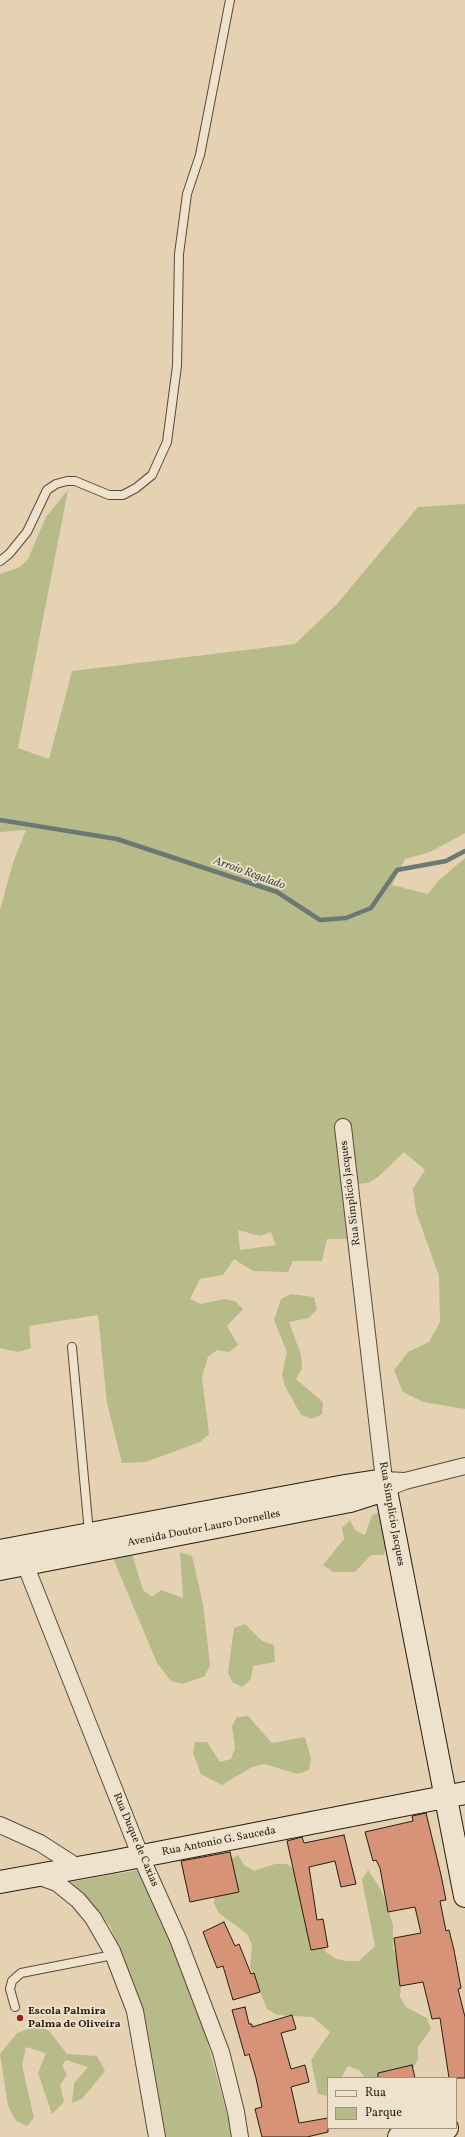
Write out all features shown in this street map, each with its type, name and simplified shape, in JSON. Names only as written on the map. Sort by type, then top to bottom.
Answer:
[{"type":"street","name":"Rua Simplicio Jacques","points":[[343,1127],[391,1484],[456,1795],[465,1896]]},
{"type":"street","name":"Avenida Doutor Lauro Dornelles","points":[[0,1569],[14,1554],[89,1534],[391,1484],[465,1466]]},
{"type":"street","name":"Avenida Doutor Lauro Dornelles","points":[[14,1554],[350,1501],[391,1484]]},
{"type":"street","name":"Rua Duque de Caxias","points":[[14,1554],[141,1857],[178,1939],[221,2052],[236,2112],[240,2137]]},
{"type":"street","name":"Rua Antonio G. Sauceda","points":[[0,1882],[141,1857],[456,1795]]},
{"type":"street","points":[[0,1825],[40,1843],[79,1868]]},
{"type":"street","points":[[32,1876],[46,1878],[57,1883],[78,1900],[94,1918],[113,1955],[135,2011],[157,2137]]},
{"type":"street","points":[[399,2137],[441,2129]]},
{"type":"lane","points":[[0,561],[9,554],[27,532],[47,490],[56,484],[67,481],[76,481],[109,495],[123,495],[136,488],[152,475],[167,442],[177,366],[180,254],[187,194],[200,155],[230,0]]},
{"type":"lane","points":[[72,1347],[89,1534]]},
{"type":"lane","points":[[15,2007],[10,1989],[12,1981],[21,1973],[113,1955]]},
{"type":"green space","points":[[68,490],[18,748],[49,759],[72,671],[295,644],[337,604],[418,507],[465,504],[465,833],[430,852],[405,859],[392,885],[428,894],[438,881],[465,858],[465,1409],[423,1402],[403,1392],[394,1370],[408,1352],[429,1342],[440,1322],[439,1276],[416,1212],[413,1189],[425,1170],[404,1152],[378,1177],[368,1183],[356,1184],[349,1239],[327,1239],[322,1261],[293,1261],[288,1272],[253,1271],[234,1259],[223,1275],[200,1279],[190,1299],[201,1304],[224,1299],[235,1301],[243,1309],[227,1326],[238,1345],[229,1352],[217,1350],[208,1357],[202,1377],[209,1434],[200,1442],[146,1462],[122,1463],[107,1403],[98,1315],[29,1326],[31,1348],[18,1352],[0,1348],[0,910],[13,863],[26,830],[0,832],[0,574],[20,567],[28,559],[46,517]],"holes":[[[238,1230],[260,1236],[271,1232],[276,1245],[240,1250]]]},
{"type":"green space","points":[[291,1294],[314,1297],[317,1309],[309,1318],[289,1322],[301,1355],[302,1368],[296,1379],[323,1402],[322,1414],[312,1419],[301,1415],[285,1386],[282,1375],[287,1352],[274,1320],[281,1299]]},
{"type":"green space","points":[[383,1511],[388,1545],[383,1555],[371,1555],[355,1572],[333,1572],[323,1565],[344,1539],[342,1528],[350,1520],[355,1530],[365,1535],[372,1515]]},
{"type":"green space","points":[[130,1547],[143,1590],[152,1597],[161,1590],[183,1598],[180,1552],[192,1556],[203,1604],[210,1665],[205,1676],[183,1684],[171,1681],[157,1663],[113,1558]]},
{"type":"green space","points":[[245,1624],[262,1641],[274,1645],[275,1662],[253,1666],[251,1679],[242,1687],[232,1682],[228,1672],[234,1628]]},
{"type":"green space","points":[[248,1716],[272,1743],[305,1737],[311,1758],[309,1770],[298,1774],[264,1764],[252,1767],[222,1785],[201,1774],[193,1753],[195,1742],[207,1742],[220,1762],[231,1759],[235,1748],[232,1726],[237,1717]]},
{"type":"green space","points":[[238,1855],[244,1865],[254,1871],[275,1864],[287,1864],[297,1871],[308,1892],[326,1952],[336,1959],[347,1961],[359,1961],[375,1946],[362,1880],[368,1870],[381,1890],[393,1924],[393,1949],[402,1971],[400,1997],[406,2007],[427,2018],[431,2029],[418,2047],[418,2059],[412,2070],[401,2077],[364,2077],[359,2070],[348,2066],[342,2077],[327,2077],[327,2096],[318,2094],[311,2060],[330,2032],[313,2017],[277,2015],[267,2009],[250,1967],[252,1945],[247,1934],[219,1913],[214,1903],[217,1880],[228,1860]]},
{"type":"green space","points":[[139,1870],[197,2003],[233,2137],[165,2137],[146,2033],[131,1976],[110,1926],[71,1882]]},
{"type":"green space","points":[[38,2025],[49,2031],[67,2054],[97,2056],[105,2071],[82,2099],[72,2103],[74,2083],[88,2067],[66,2060],[62,2065],[67,2075],[60,2085],[64,2102],[52,2114],[38,2073],[46,2053],[26,2047],[22,2065],[34,2118],[27,2126],[16,2121],[8,2106],[0,2054],[17,2033]]},
{"type":"building","points":[[426,1813],[441,1875],[446,1900],[440,1901],[446,1931],[449,1930],[454,1950],[461,1988],[458,1989],[465,2017],[465,2078],[449,2077],[440,2018],[432,2019],[423,1982],[400,1986],[394,1938],[421,1933],[415,1907],[388,1912],[380,1868],[376,1860],[373,1861],[365,1832],[413,1821],[412,1816]]},
{"type":"building","points":[[344,1835],[356,1884],[341,1887],[335,1861],[309,1867],[317,1920],[323,1919],[328,1947],[311,1950],[287,1841],[302,1837],[304,1843]]},
{"type":"building","points":[[230,1852],[239,1892],[190,1902],[181,1861]]},
{"type":"building","points":[[224,1922],[235,1946],[239,1944],[251,1974],[254,1973],[260,1992],[233,2000],[223,1966],[217,1968],[203,1932]]},
{"type":"building","points":[[245,2007],[249,2024],[252,2024],[252,2027],[292,2015],[296,2029],[281,2033],[291,2069],[305,2065],[309,2082],[291,2087],[299,2123],[327,2118],[328,2132],[307,2137],[262,2137],[255,2109],[262,2107],[256,2078],[249,2054],[245,2056],[232,2010]]},
{"type":"building","points":[[412,2065],[415,2077],[378,2077],[378,2073]]},
{"type":"waterway","name":"Arroio Regalado","points":[[0,820],[117,839],[277,892],[320,920],[346,918],[371,908],[397,870],[446,861],[465,851]]},
{"type":"place","name":"Escola Palmira Palma de Oliveira","points":[[20,2018]]}]
